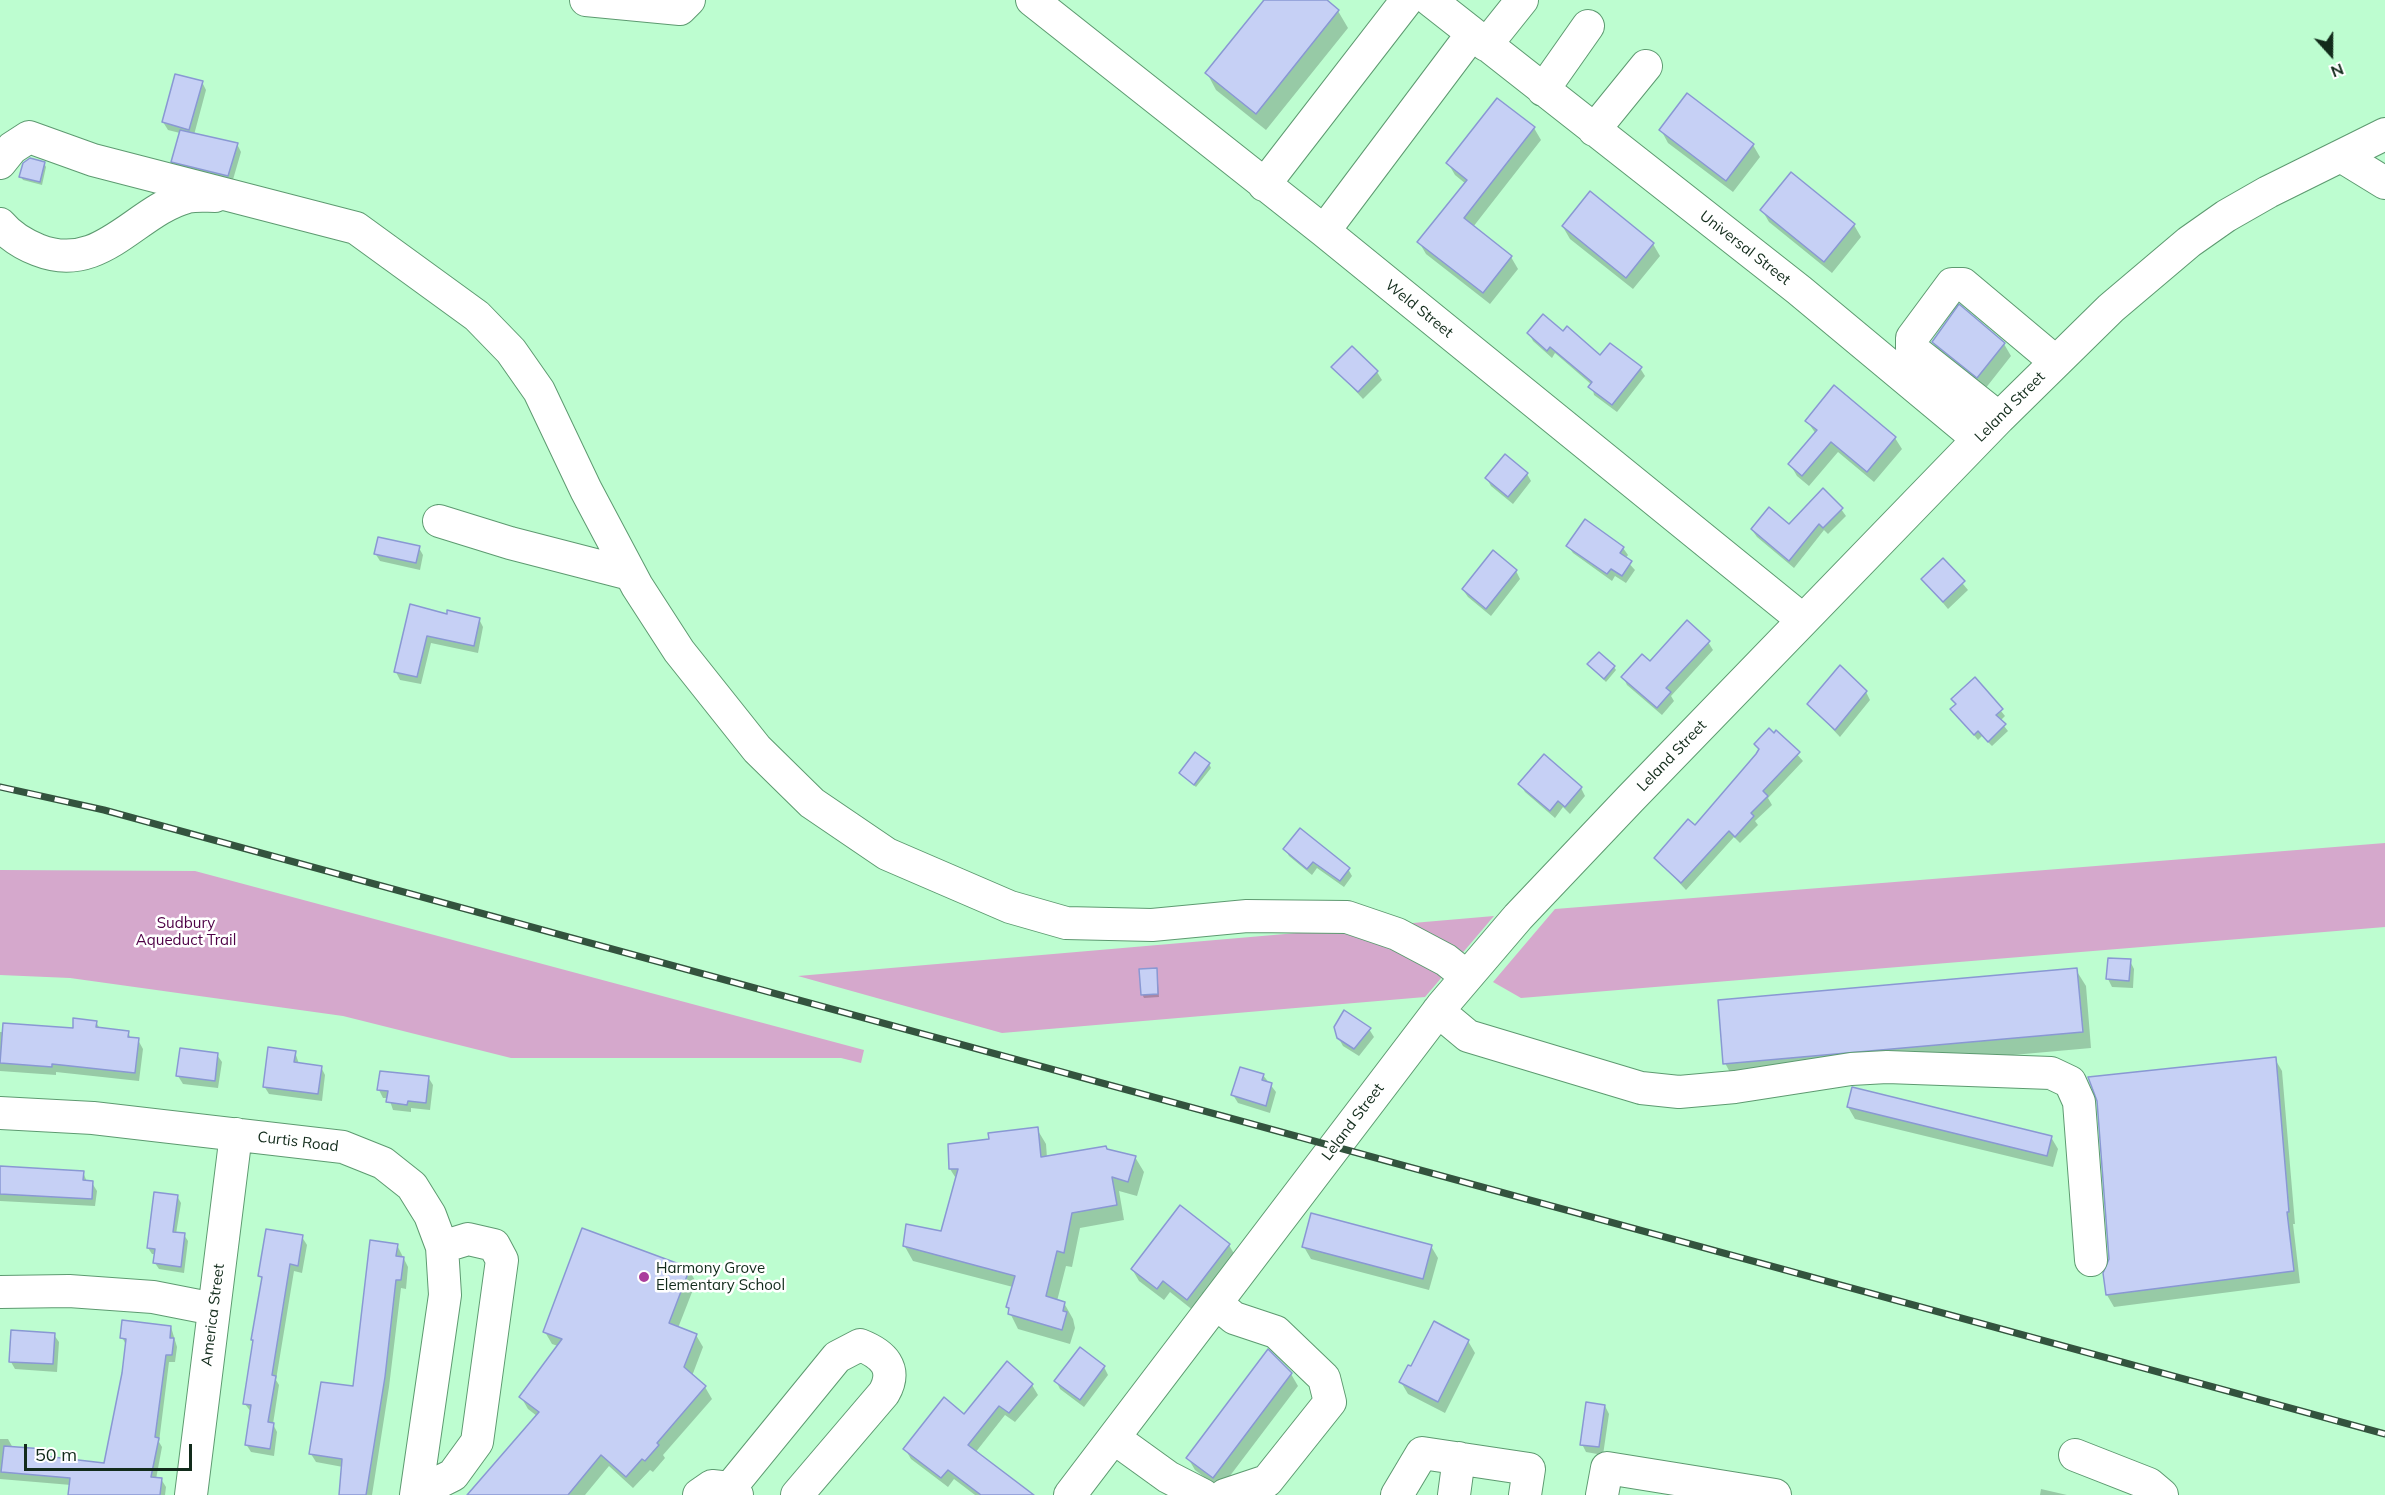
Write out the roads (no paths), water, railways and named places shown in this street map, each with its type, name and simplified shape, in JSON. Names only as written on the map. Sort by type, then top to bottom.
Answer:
[{"type":"street","points":[[586,0],[638,2],[680,9],[689,0]]},
{"type":"street","name":"Weld Street","points":[[1032,0],[1324,231],[1803,620]]},
{"type":"street","points":[[1264,185],[1407,0]]},
{"type":"street","points":[[1324,231],[1488,47],[1522,0]]},
{"type":"street","name":"Universal Street","points":[[1439,3],[1488,47],[1799,290],[1989,429]]},
{"type":"street","points":[[1543,90],[1588,26]]},
{"type":"street","points":[[1594,130],[1646,66]]},
{"type":"street","name":"Leland Street","points":[[1070,1495],[1466,976],[1534,900],[1803,620],[1989,429],[2111,308],[2189,242],[2226,216],[2268,192],[2385,134]]},
{"type":"street","points":[[0,163],[12,148],[29,137],[93,160],[356,228],[477,316],[511,351],[539,391],[586,490],[630,573],[678,651],[757,749],[812,803],[887,854],[1010,907],[1066,923],[1152,925],[1247,916],[1347,917],[1397,934],[1446,960],[1466,976]]},
{"type":"street","points":[[2340,156],[2385,183]]},
{"type":"street","points":[[0,224],[25,244],[44,252],[64,256],[86,253],[108,245],[188,197],[231,195]]},
{"type":"street","points":[[1989,429],[1912,350],[1912,338],[1952,284],[1963,284],[2056,362]]},
{"type":"street","points":[[440,521],[510,543],[630,573]]},
{"type":"street","points":[[1438,1011],[1468,1036],[1641,1088],[1679,1092],[1735,1087],[1851,1069],[1887,1067],[2052,1073],[2070,1082],[2079,1102],[2091,1260]]},
{"type":"street","name":"Curtis Road","points":[[0,1113],[93,1118],[343,1147],[383,1163],[412,1186],[430,1215],[442,1247],[445,1295],[417,1494]]},
{"type":"street","name":"America Street","points":[[191,1495],[236,1134]]},
{"type":"street","points":[[417,1494],[453,1475],[477,1442],[502,1260],[494,1245],[468,1239],[442,1247]]},
{"type":"street","points":[[0,1292],[69,1291],[153,1297],[214,1309]]},
{"type":"street","points":[[1216,1303],[1234,1318],[1276,1332],[1324,1378],[1330,1402],[1267,1481],[1225,1495]]},
{"type":"street","points":[[699,1495],[712,1486],[734,1492],[837,1357],[860,1344],[877,1352],[888,1368],[890,1382],[884,1394],[797,1495]]},
{"type":"street","points":[[1114,1438],[1168,1477],[1203,1495]]},
{"type":"street","points":[[1397,1495],[1422,1453],[1529,1469],[1525,1495]]},
{"type":"street","points":[[2075,1455],[2149,1484],[2162,1495]]},
{"type":"street","points":[[1454,1495],[1460,1458]]},
{"type":"street","points":[[1602,1495],[1607,1468],[1775,1495]]},
{"type":"railway","points":[[0,787],[104,810],[2385,1434]]},
{"type":"place","name":"Harmony Grove Elementary School","points":[[644,1277]]},
{"type":"park label","name":"Sudbury Aqueduct Trail","points":[[186,932]]}]
